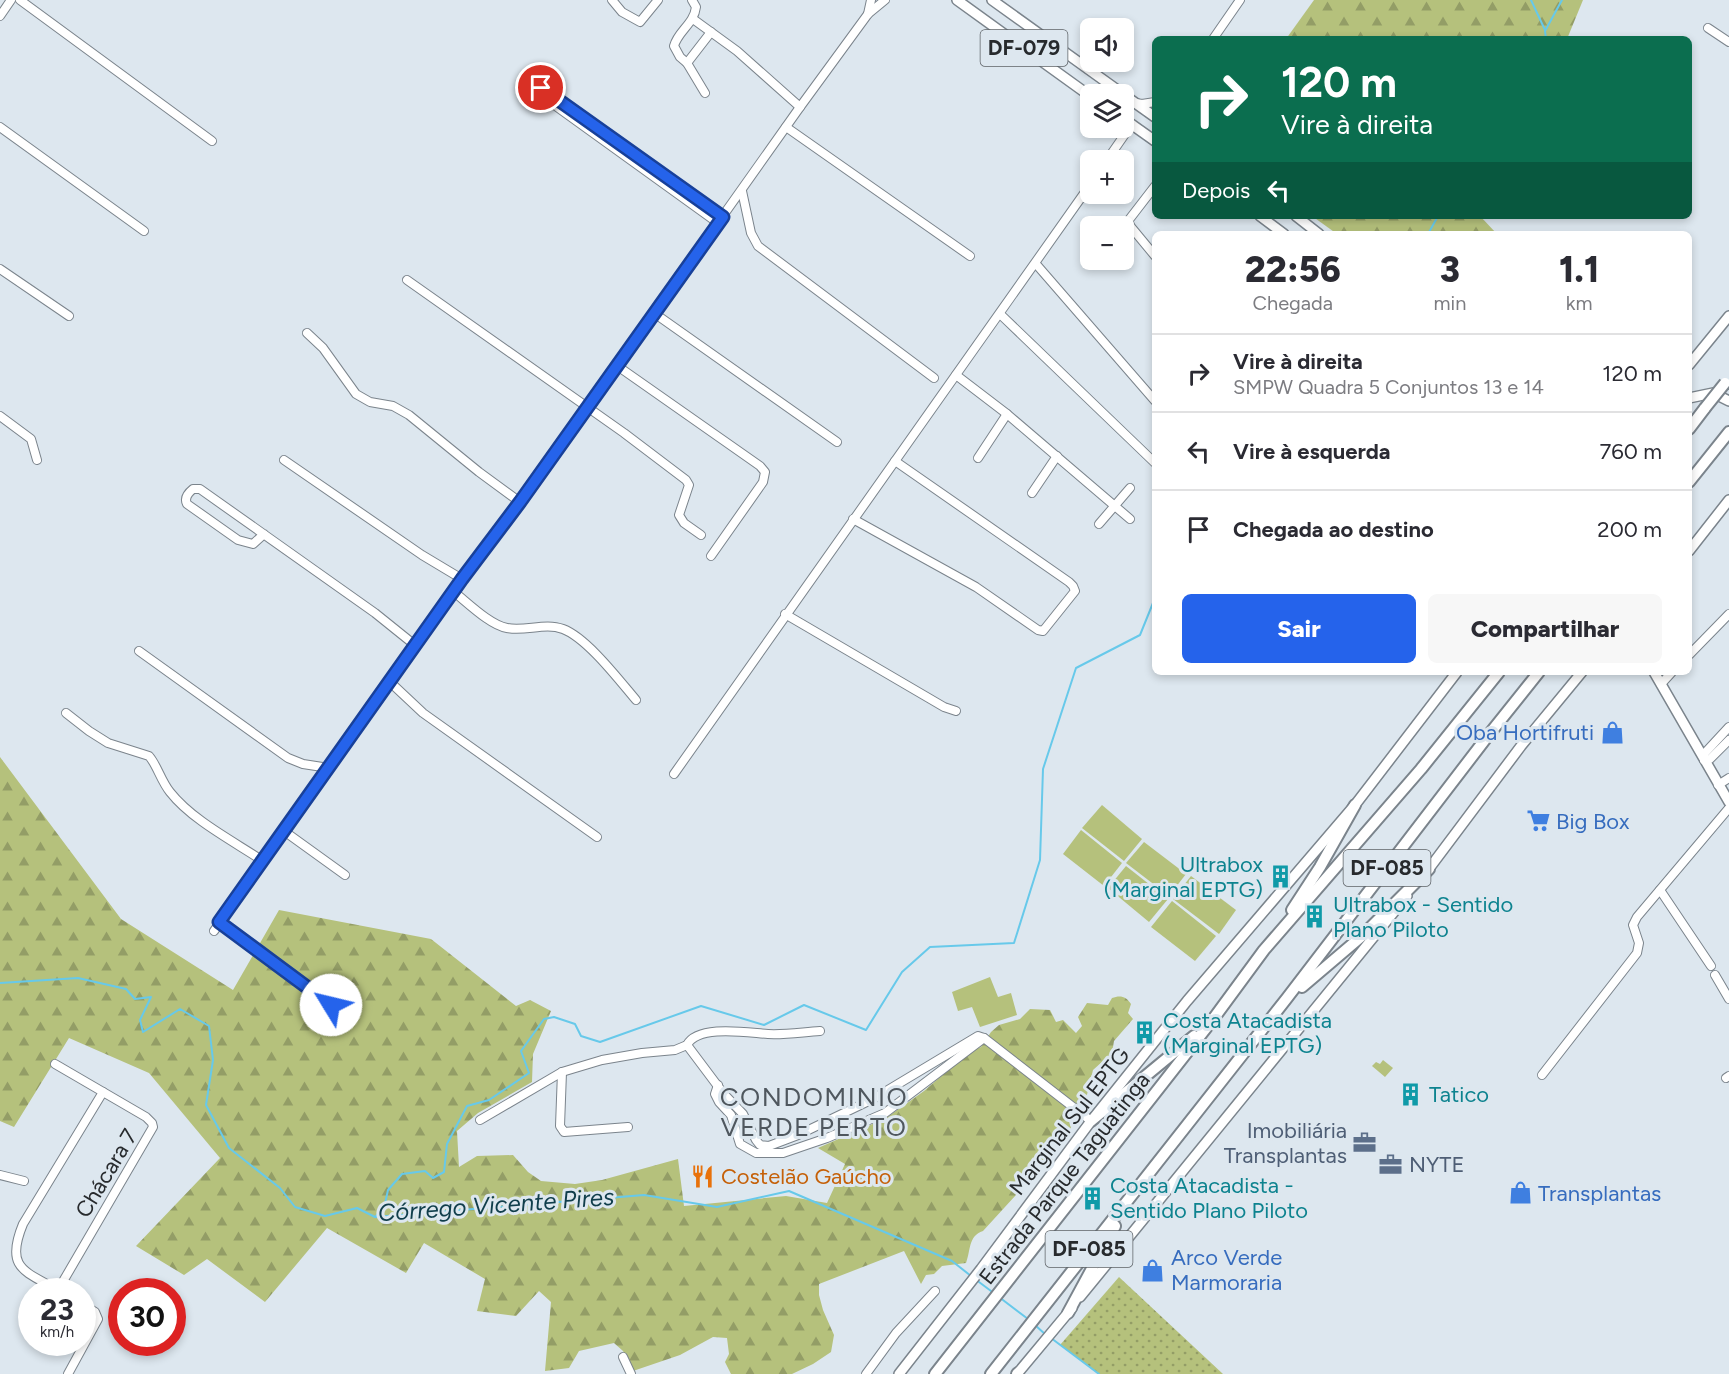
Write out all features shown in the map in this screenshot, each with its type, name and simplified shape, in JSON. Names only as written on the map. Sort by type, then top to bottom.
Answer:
[{"type":"highway","points":[[1692,425],[1727,381]]},
{"type":"highway","points":[[1692,478],[1729,432]]},
{"type":"highway","name":"Estrada Parque Taguatinga","points":[[935,1374],[1214,1018],[1264,950],[1421,769],[1497,675]]},
{"type":"highway","name":"DF-085","points":[[991,1374],[1287,998],[1486,737],[1537,675]]},
{"type":"highway","points":[[1264,950],[1320,867],[1355,805]]},
{"type":"highway","points":[[1287,998],[1362,936],[1429,869]]},
{"type":"highway","points":[[1090,1121],[1214,1018]]},
{"type":"highway","points":[[1068,1312],[1101,1248],[1140,1183]]},
{"type":"main road","name":"DF-079","points":[[957,0],[1080,89]]},
{"type":"main road","name":"DF-079","points":[[992,0],[1108,84]]},
{"type":"main road","name":"DF-079","points":[[1134,102],[1152,115]]},
{"type":"main road","points":[[1134,126],[1152,139]]},
{"type":"main road","points":[[1264,219],[1280,231]]},
{"type":"main road","points":[[1300,219],[1314,231]]},
{"type":"main road","points":[[1692,361],[1729,316]]},
{"type":"main road","points":[[1692,397],[1713,393],[1729,401]]},
{"type":"main road","points":[[1692,548],[1724,513],[1729,500]]},
{"type":"main road","name":"Marginal Sul EPTG","points":[[899,1374],[981,1269],[1090,1121],[1187,1001],[1355,805],[1455,675]]},
{"type":"main road","points":[[1017,1374],[1429,869],[1521,746],[1580,675]]},
{"type":"main road","points":[[1656,675],[1729,802]]},
{"type":"street","points":[[0,16],[11,0]]},
{"type":"street","points":[[20,0],[212,141]]},
{"type":"street","points":[[612,0],[622,12],[640,22],[658,0]]},
{"type":"street","points":[[692,0],[696,7],[693,19],[678,36],[674,46],[705,93]]},
{"type":"street","points":[[868,14],[870,0]]},
{"type":"street","points":[[213,931],[800,107],[868,14],[885,0]]},
{"type":"street","points":[[1215,36],[1240,0]]},
{"type":"street","points":[[693,19],[737,51],[800,107]]},
{"type":"street","points":[[1708,28],[1729,42]]},
{"type":"street","points":[[687,63],[711,32]]},
{"type":"street","points":[[548,97],[720,220]]},
{"type":"street","points":[[1134,102],[1152,102]]},
{"type":"street","points":[[0,127],[144,231]]},
{"type":"street","points":[[786,127],[970,256]]},
{"type":"street","points":[[1152,190],[1128,221],[1152,252]]},
{"type":"street","points":[[742,191],[752,233],[758,246],[934,378]]},
{"type":"street","points":[[674,774],[1080,199]]},
{"type":"street","points":[[1036,264],[1152,398]]},
{"type":"street","points":[[0,269],[69,316]]},
{"type":"street","points":[[407,280],[586,406],[686,480],[689,485],[679,515],[684,523],[701,535]]},
{"type":"street","points":[[654,313],[837,442]]},
{"type":"street","points":[[1000,314],[1152,460]]},
{"type":"street","points":[[307,333],[323,348],[356,394],[363,399],[393,406],[409,415],[520,502]]},
{"type":"street","points":[[616,365],[760,466],[765,472],[764,482],[711,556]]},
{"type":"street","points":[[956,375],[1007,414],[1130,519]]},
{"type":"street","points":[[978,458],[1007,414]]},
{"type":"street","points":[[0,416],[31,440],[36,460]]},
{"type":"street","points":[[1032,493],[1057,456]]},
{"type":"street","points":[[284,460],[422,555],[462,579]]},
{"type":"street","points":[[853,519],[976,586],[1038,630],[1043,631],[1049,626],[1075,591],[1069,582],[895,461]]},
{"type":"street","points":[[1099,524],[1130,488]]},
{"type":"street","points":[[264,534],[254,544],[238,540],[188,504],[186,498],[188,493],[193,489],[200,489],[264,534],[375,613],[416,646]]},
{"type":"street","points":[[454,592],[495,623],[506,628],[553,627],[568,631],[594,653],[636,700]]},
{"type":"street","points":[[785,614],[944,707],[956,711]]},
{"type":"street","points":[[1692,652],[1729,614]]},
{"type":"street","points":[[139,651],[288,758],[303,764],[328,768]]},
{"type":"street","points":[[1661,684],[1669,675]]},
{"type":"street","points":[[390,682],[423,713],[597,837]]},
{"type":"street","points":[[66,713],[88,731],[108,742],[149,756],[164,784],[176,799],[196,816],[263,861]]},
{"type":"street","points":[[1729,727],[1704,754],[1704,760],[1710,759],[1729,740]]},
{"type":"street","points":[[1718,785],[1729,778]]},
{"type":"street","points":[[1542,1074],[1637,953],[1640,946],[1633,925],[1637,917],[1729,808]]},
{"type":"street","points":[[284,831],[345,875]]},
{"type":"street","points":[[1660,890],[1711,966]]},
{"type":"street","points":[[219,922],[331,1005]]},
{"type":"street","points":[[1715,975],[1729,999]]},
{"type":"street","points":[[480,1120],[562,1072],[602,1060],[675,1050],[687,1045],[694,1038],[720,1032],[770,1034],[820,1031]]},
{"type":"street","points":[[687,1045],[743,1114],[756,1140],[760,1144],[769,1146],[873,1100],[978,1036],[984,1038],[1090,1121]]},
{"type":"street","points":[[718,1085],[715,1094],[731,1115],[740,1144],[756,1154],[783,1153],[827,1138],[885,1113],[984,1038]]},
{"type":"street","name":"Chácara 7","points":[[55,1064],[150,1120],[153,1127],[67,1278]]},
{"type":"street","points":[[562,1072],[560,1126],[564,1132],[628,1127]]},
{"type":"street","name":"Chácara 7","points":[[37,1278],[16,1262],[18,1237],[23,1224],[103,1092]]},
{"type":"street","points":[[0,1175],[24,1181]]},
{"type":"street","points":[[866,1374],[896,1333],[935,1291]]},
{"type":"street","points":[[68,1374],[78,1356]]},
{"type":"street","points":[[623,1357],[631,1374]]},
{"type":"green space","points":[[1314,0],[1583,0],[1568,36],[1288,36]]},
{"type":"green space","points":[[1316,219],[1483,219],[1494,231],[1333,231]]},
{"type":"green space","points":[[0,757],[121,919],[233,990],[279,910],[431,939],[516,1006],[530,1000],[551,1011],[533,1054],[532,1082],[478,1113],[457,1131],[459,1167],[477,1156],[513,1155],[528,1172],[541,1181],[575,1184],[602,1180],[678,1159],[684,1206],[786,1196],[827,1203],[845,1164],[818,1148],[886,1118],[924,1091],[968,1053],[981,1047],[999,1025],[1020,1019],[1030,1009],[1050,1010],[1056,1022],[1063,1020],[1076,1033],[1082,1026],[1078,1017],[1087,1003],[1108,1005],[1112,998],[1118,997],[1129,1001],[1131,1004],[1128,1013],[1133,1019],[1114,1041],[1112,1053],[1093,1070],[1084,1107],[1068,1109],[1067,1115],[1071,1128],[1025,1185],[983,1231],[975,1236],[966,1263],[942,1266],[934,1274],[926,1275],[921,1284],[904,1251],[819,1284],[823,1310],[834,1335],[831,1352],[813,1364],[792,1374],[731,1374],[725,1362],[729,1354],[727,1338],[713,1337],[680,1355],[633,1371],[623,1351],[614,1343],[579,1351],[569,1368],[545,1371],[551,1302],[539,1291],[516,1316],[477,1311],[485,1279],[424,1243],[406,1273],[327,1228],[265,1302],[207,1259],[184,1275],[136,1246],[220,1158],[149,1073],[69,1038],[14,1127],[0,1121]]},
{"type":"green space","points":[[1102,805],[1142,839],[1124,861],[1082,828]]},
{"type":"green space","points":[[1081,830],[1122,863],[1104,886],[1063,854]]},
{"type":"green space","points":[[1144,842],[1186,874],[1169,896],[1126,863]]},
{"type":"green space","points":[[1126,866],[1168,899],[1149,922],[1108,888]]},
{"type":"green space","points":[[1191,876],[1236,910],[1219,934],[1173,899]]},
{"type":"green space","points":[[1172,901],[1216,936],[1195,961],[1151,927]]},
{"type":"green space","points":[[990,977],[998,997],[1011,993],[1017,1015],[980,1027],[972,1007],[958,1011],[952,992]]},
{"type":"green space","points":[[1383,1060],[1393,1068],[1385,1077],[1372,1066],[1376,1062],[1380,1064]]},
{"type":"green space","points":[[1119,1277],[1223,1374],[1099,1374],[1060,1345]]},
{"type":"waterway","points":[[1531,0],[1545,30]]},
{"type":"waterway","points":[[1546,36],[1545,31],[1562,0]]},
{"type":"waterway","points":[[1430,231],[1436,219]]},
{"type":"waterway","points":[[375,1217],[384,1208],[388,1190],[402,1174],[425,1171],[433,1178],[444,1172],[447,1144],[467,1106],[489,1100],[529,1073],[521,1051],[544,1019],[554,1017],[575,1024],[581,1036],[600,1042],[701,1006],[764,1025],[804,1005],[866,1030],[902,972],[930,947],[1014,943],[1040,860],[1043,769],[1076,668],[1140,635],[1152,605]]},
{"type":"waterway","name":"Córrego Vicente Pires","points":[[0,983],[78,978],[126,989],[135,999],[151,997],[140,1020],[143,1032],[180,1009],[209,1026],[213,1060],[206,1105],[229,1148],[280,1188],[295,1207],[325,1216],[357,1208],[375,1217],[644,1195],[717,1207],[789,1191],[952,1261],[971,1276]]},
{"type":"waterway","name":"Córrego Vicente Pires","points":[[975,1279],[995,1294]]},
{"type":"waterway","name":"Córrego Vicente Pires","points":[[999,1297],[1028,1319]]},
{"type":"waterway","name":"Córrego Vicente Pires","points":[[1035,1325],[1046,1335]]},
{"type":"waterway","name":"Córrego Vicente Pires","points":[[1051,1338],[1099,1374]]},
{"type":"place","name":"Oba Hortifruti","points":[[1612,732]]},
{"type":"place","name":"Big Box","points":[[1538,821]]},
{"type":"place","name":"Ultrabox (Marginal EPTG)","points":[[1281,877]]},
{"type":"place","name":"Ultrabox - Sentido Plano Piloto","points":[[1315,917]]},
{"type":"place","name":"Costa Atacadista (Marginal EPTG)","points":[[1145,1033]]},
{"type":"place","name":"Tatico","points":[[1411,1094]]},
{"type":"place","name":"Imobiliária Transplantas","points":[[1365,1143]]},
{"type":"place","name":"NYTE","points":[[1391,1164]]},
{"type":"place","name":"Costelão Gaúcho","points":[[703,1176]]},
{"type":"place","name":"Transplantas","points":[[1520,1193]]},
{"type":"place","name":"Costa Atacadista - Sentido Plano Piloto","points":[[1092,1198]]},
{"type":"place","name":"Arco Verde Marmoraria","points":[[1153,1270]]},
{"type":"district","name":"CONDOMINIO VERDE PERTO","points":[[814,1112]]},
{"type":"route","points":[[331,1005],[219,922],[723,217],[550,94],[548,89],[541,88]]}]
